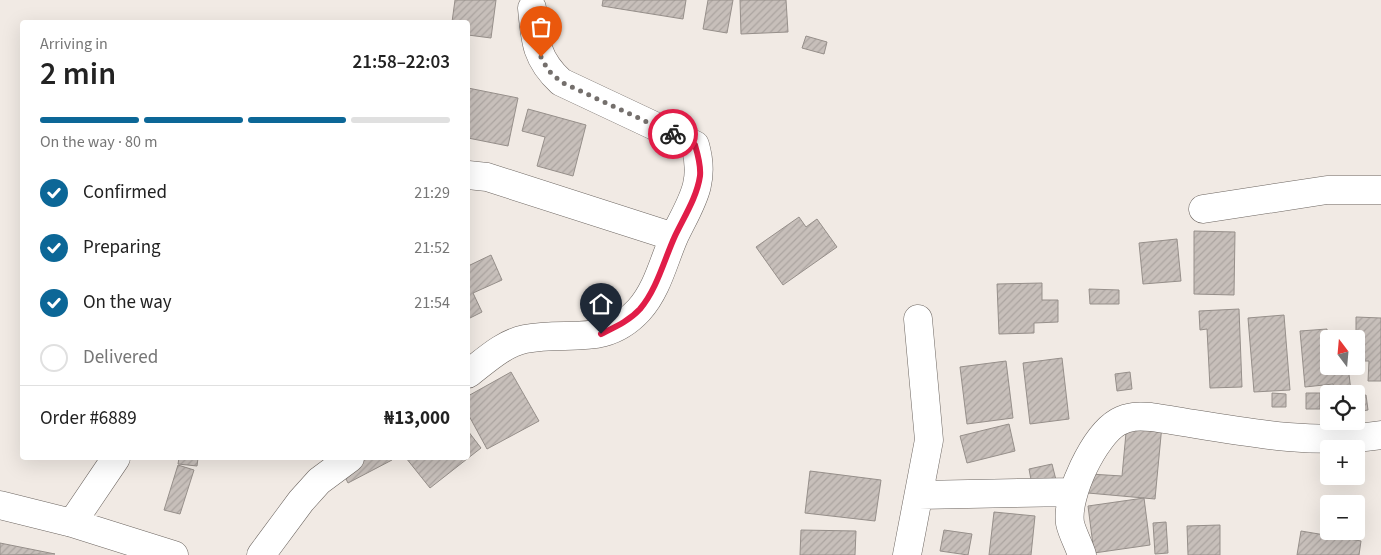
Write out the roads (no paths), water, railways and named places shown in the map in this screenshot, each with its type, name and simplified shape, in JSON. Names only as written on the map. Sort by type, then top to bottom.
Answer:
[{"type":"street","points":[[470,373],[512,342],[548,336],[580,337],[601,334],[625,322],[640,309],[653,290],[674,237],[694,196],[700,176],[695,145],[561,82],[548,70],[541,57],[535,36],[532,8]]},
{"type":"street","points":[[470,175],[487,177],[674,237]]},
{"type":"street","points":[[1203,209],[1327,190],[1381,190]]},
{"type":"street","points":[[907,555],[929,440],[918,319]]},
{"type":"street","points":[[1082,555],[1070,523],[1071,502],[1076,482],[1101,438],[1116,423],[1130,416],[1151,416],[1305,439],[1360,438],[1381,434]]},
{"type":"street","points":[[72,523],[115,460]]},
{"type":"street","points":[[260,555],[301,501],[319,481],[347,460]]},
{"type":"street","points":[[919,495],[1073,492]]},
{"type":"street","points":[[0,505],[72,523],[174,555]]}]
